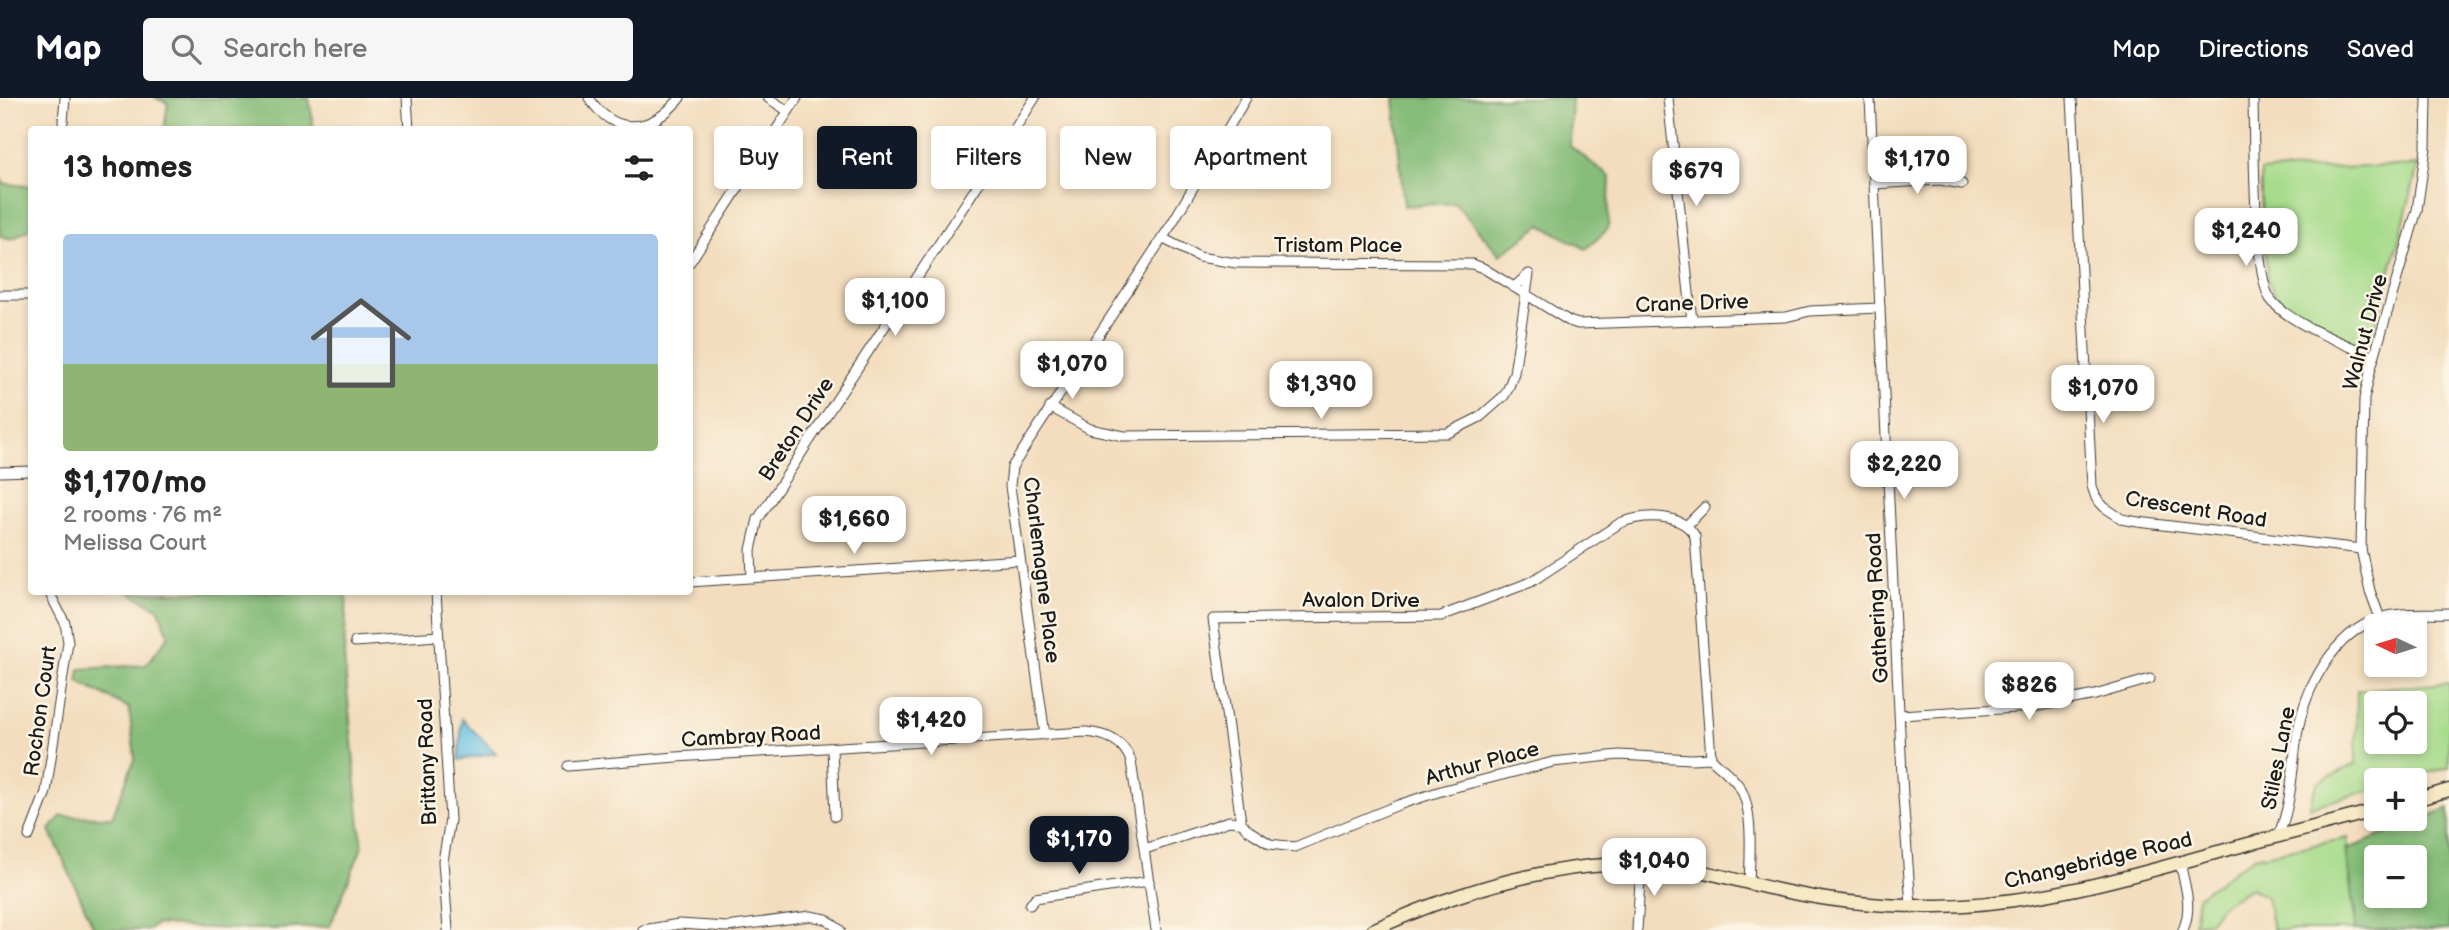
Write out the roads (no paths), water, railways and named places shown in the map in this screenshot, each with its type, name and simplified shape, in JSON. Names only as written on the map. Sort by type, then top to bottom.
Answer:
[{"type":"main road","points":[[2427,796],[2449,790]]},
{"type":"main road","name":"Changebridge Road","points":[[1373,930],[1429,906],[1507,883],[1584,866],[1675,867],[1842,900],[1911,906],[1987,904],[2081,888],[2364,813]]},
{"type":"street","points":[[63,122],[65,98]]},
{"type":"street","points":[[407,98],[409,126]]},
{"type":"street","points":[[589,98],[606,115],[632,126],[651,124],[680,98]]},
{"type":"street","points":[[768,98],[788,111]]},
{"type":"street","points":[[693,257],[797,98]]},
{"type":"street","name":"Breton Drive","points":[[752,578],[751,550],[758,519],[1035,98]]},
{"type":"street","name":"Charlemagne Place","points":[[1045,735],[1010,486],[1012,467],[1162,238],[1246,98]]},
{"type":"street","points":[[1668,98],[1692,321]]},
{"type":"street","name":"Gathering Road","points":[[1870,98],[1911,906]]},
{"type":"street","name":"Crescent Road","points":[[2072,98],[2088,436],[2092,485],[2096,498],[2113,514],[2138,522],[2361,549]]},
{"type":"street","points":[[2253,98],[2260,255],[2266,291],[2277,306],[2293,318],[2374,357]]},
{"type":"street","name":"Walnut Drive","points":[[2379,614],[2370,591],[2361,549],[2364,398],[2417,210],[2426,149],[2427,98]]},
{"type":"street","points":[[1874,184],[1940,180],[1962,184]]},
{"type":"street","name":"Tristam Place","points":[[1162,238],[1199,257],[1236,263],[1472,264],[1514,287]]},
{"type":"street","points":[[1050,407],[1090,429],[1124,436],[1448,433],[1479,417],[1504,396],[1508,389],[1514,373],[1529,274],[1514,287]]},
{"type":"street","name":"Crane Drive","points":[[1514,287],[1578,324],[1786,317],[1810,311],[1880,308]]},
{"type":"street","points":[[0,295],[28,295]]},
{"type":"street","points":[[0,472],[28,471]]},
{"type":"street","points":[[1704,506],[1687,525],[1697,542],[1711,758],[1739,786],[1746,803],[1749,883]]},
{"type":"street","name":"Avalon Drive","points":[[1241,822],[1213,619],[1437,617],[1531,582],[1620,523],[1632,518],[1677,520],[1687,525]]},
{"type":"street","points":[[693,582],[1020,560]]},
{"type":"street","name":"Rochon Court","points":[[29,836],[46,792],[68,642],[65,623],[51,595]]},
{"type":"street","name":"Brittany Road","points":[[436,595],[450,820],[443,861],[448,930]]},
{"type":"street","name":"Stiles Lane","points":[[2420,614],[2449,613]]},
{"type":"street","name":"Stiles Lane","points":[[2278,836],[2287,810],[2298,726],[2307,699],[2327,662],[2342,642],[2364,626]]},
{"type":"street","points":[[355,642],[439,636]]},
{"type":"street","points":[[1900,715],[2064,703],[2150,679]]},
{"type":"street","name":"Cambray Road","points":[[568,766],[676,757],[1098,734],[1121,744],[1131,761],[1157,930]]},
{"type":"street","points":[[832,749],[835,816]]},
{"type":"street","name":"Arthur Place","points":[[1241,822],[1248,830],[1270,844],[1295,847],[1398,805],[1444,790],[1553,762],[1619,755],[1711,758]]},
{"type":"street","points":[[1145,849],[1216,824],[1241,822]]},
{"type":"street","points":[[2180,863],[2188,899],[2187,920],[2183,930]]},
{"type":"street","points":[[1637,930],[1641,865]]},
{"type":"street","points":[[1030,905],[1035,898],[1149,880]]},
{"type":"street","points":[[643,930],[679,924],[725,929],[810,916],[826,919],[840,930]]},
{"type":"water","points":[[462,719],[496,753],[459,760]]}]
